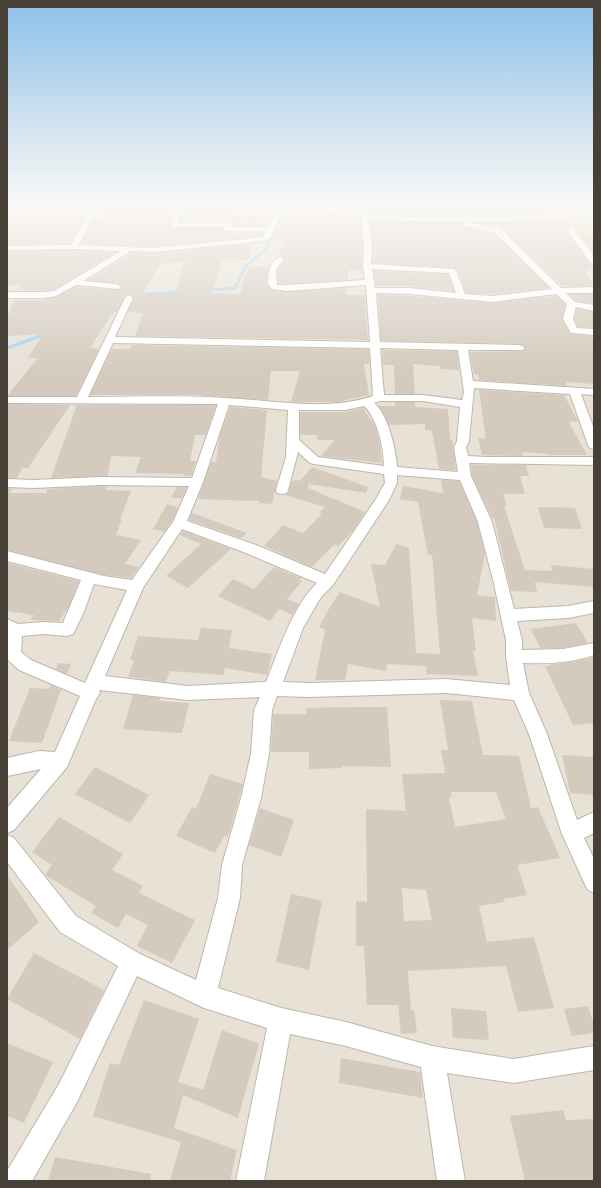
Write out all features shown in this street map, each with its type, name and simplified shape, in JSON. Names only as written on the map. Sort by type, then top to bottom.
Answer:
[{"type":"street","points":[[7,295],[50,294],[107,262]]},
{"type":"street","points":[[277,262],[272,270],[272,284],[275,287],[370,286],[492,298],[516,297],[559,291],[594,290]]},
{"type":"street","points":[[204,996],[229,898],[232,865],[251,798],[260,754],[263,710],[273,689],[296,628],[316,593],[328,581],[382,500],[391,483],[390,452],[373,400],[374,344],[367,262]]},
{"type":"street","points":[[528,262],[572,304],[594,308]]},
{"type":"street","points":[[367,266],[451,271],[461,296]]},
{"type":"street","points":[[74,282],[116,287]]},
{"type":"street","points":[[81,400],[129,298]]},
{"type":"street","points":[[572,304],[568,319],[574,331],[594,332]]},
{"type":"street","points":[[109,340],[520,348]]},
{"type":"street","points":[[462,346],[469,392],[466,404],[463,442],[460,447],[465,476],[485,522],[514,640],[514,656],[520,693],[538,734],[572,834],[594,882]]},
{"type":"street","points":[[468,384],[575,392],[594,392]]},
{"type":"street","points":[[575,392],[594,445]]},
{"type":"street","points":[[7,400],[224,402],[294,406],[351,406],[373,400],[423,398],[466,404]]},
{"type":"street","points":[[7,823],[60,761],[136,586],[179,523],[197,482],[224,402]]},
{"type":"street","points":[[282,490],[292,457],[294,406]]},
{"type":"street","points":[[293,441],[314,460],[391,472],[465,476]]},
{"type":"street","points":[[461,459],[485,461],[594,461]]},
{"type":"street","points":[[7,483],[34,484],[100,481],[197,482]]},
{"type":"street","points":[[179,523],[251,549],[328,581]]},
{"type":"street","points":[[7,556],[89,578],[136,586]]},
{"type":"street","points":[[89,578],[76,614],[66,630],[11,628],[14,654],[26,666],[93,687],[188,693],[273,689],[309,690],[446,686],[520,693]]},
{"type":"street","points":[[508,615],[568,612],[594,607]]},
{"type":"street","points":[[514,656],[551,657],[583,652],[592,649]]},
{"type":"street","points":[[7,767],[39,760],[60,761]]},
{"type":"street","points":[[572,834],[594,822]]},
{"type":"street","points":[[7,845],[68,924],[132,962],[204,996],[281,1020],[346,1034],[432,1058],[513,1071],[594,1058]]},
{"type":"street","points":[[17,1181],[68,1093],[132,962]]},
{"type":"street","points":[[250,1181],[281,1020]]},
{"type":"street","points":[[432,1058],[451,1181]]},
{"type":"shaded area","points":[[7,262],[594,262],[594,1181],[7,1181]]},
{"type":"building","points":[[7,262],[99,262],[54,290],[17,290],[20,285],[7,285]]},
{"type":"building","points":[[116,262],[180,262],[160,264],[142,295],[175,294],[185,262],[222,262],[212,293],[240,294],[248,267],[269,267],[266,284],[272,290],[287,292],[347,288],[346,295],[365,295],[368,340],[135,336],[143,313],[128,312],[134,298],[129,294],[124,297],[117,312],[113,312],[90,348],[99,349],[76,396],[7,396],[38,358],[28,358],[43,334],[7,336],[7,317],[14,300],[43,300],[56,297],[76,287],[120,290],[121,286],[116,283],[88,280]]},
{"type":"building","points":[[283,262],[362,262],[362,271],[348,270],[348,280],[278,284],[278,270]]},
{"type":"building","points":[[523,262],[549,288],[492,294],[466,293],[458,272],[454,268],[373,263]]},
{"type":"building","points":[[538,262],[590,262],[594,268],[589,268],[591,271],[585,271],[594,286],[562,286]]},
{"type":"building","points":[[374,271],[448,274],[454,291],[410,286],[376,286]]},
{"type":"building","points":[[570,294],[594,294],[594,303],[576,301]]},
{"type":"building","points":[[378,295],[410,296],[492,303],[556,296],[565,304],[562,320],[570,334],[592,336],[594,346],[594,384],[566,382],[567,386],[479,380],[478,374],[474,374],[470,352],[524,351],[526,348],[520,344],[381,341]]},
{"type":"building","points":[[577,309],[594,312],[594,328],[578,327],[575,319]]},
{"type":"building","points":[[132,345],[369,349],[370,364],[364,364],[369,395],[337,402],[291,402],[300,371],[271,371],[268,400],[191,395],[90,395],[112,349],[130,349]]},
{"type":"building","points":[[382,350],[457,351],[459,370],[441,369],[440,366],[413,364],[415,394],[395,394],[394,365],[383,365]]},
{"type":"building","points":[[479,390],[564,395],[578,421],[569,422],[587,455],[550,455],[522,452],[523,456],[482,455],[478,438],[486,439]]},
{"type":"building","points":[[395,402],[415,402],[415,407],[448,409],[450,440],[452,440],[456,470],[439,469],[432,431],[425,430],[425,424],[389,425],[379,406],[395,406]]},
{"type":"building","points":[[7,404],[70,405],[28,468],[22,468],[17,478],[7,478]]},
{"type":"building","points":[[77,405],[216,405],[206,435],[195,435],[190,461],[196,461],[191,476],[183,476],[184,474],[135,473],[141,457],[111,456],[108,476],[51,478]]},
{"type":"building","points":[[230,407],[267,410],[261,477],[277,481],[272,504],[259,503],[259,501],[198,499],[211,462],[216,462],[220,435]]},
{"type":"building","points":[[363,408],[375,426],[380,443],[382,463],[321,456],[335,440],[317,440],[317,435],[300,435],[300,412],[345,412]]},
{"type":"building","points":[[471,465],[526,465],[529,476],[520,476],[525,494],[503,494],[507,506],[504,506],[525,570],[552,571],[551,565],[594,569],[594,587],[535,582],[537,592],[511,591],[494,517],[493,520],[472,476]]},
{"type":"building","points":[[312,467],[368,487],[366,493],[309,484],[308,488],[365,512],[352,532],[338,546],[334,545],[312,567],[264,546],[283,525],[303,533],[322,514],[319,513],[325,507],[285,495],[288,493],[292,481],[300,481]]},
{"type":"building","points":[[441,480],[459,481],[477,522],[485,554],[477,595],[495,597],[496,621],[472,618],[476,651],[473,650],[478,676],[427,674],[426,666],[387,664],[386,671],[348,664],[345,680],[315,680],[325,630],[319,627],[331,605],[340,592],[380,607],[371,564],[385,565],[396,544],[409,548],[416,653],[440,654],[432,555],[428,555],[418,502],[400,499],[403,486],[443,493]]},
{"type":"building","points":[[100,486],[106,487],[105,490],[131,491],[120,519],[122,519],[116,535],[141,540],[125,564],[139,567],[131,578],[104,575],[7,550],[7,488],[12,489],[10,493],[46,493],[47,489]]},
{"type":"building","points":[[177,487],[187,487],[182,498],[171,498]]},
{"type":"building","points":[[167,504],[178,508],[172,521],[164,532],[153,529]]},
{"type":"building","points":[[538,507],[575,508],[582,529],[544,528]]},
{"type":"building","points":[[192,513],[247,533],[241,538],[189,520]]},
{"type":"building","points":[[183,531],[231,549],[188,588],[166,576],[201,544],[180,535]]},
{"type":"building","points":[[7,563],[79,581],[69,606],[59,621],[30,620],[34,615],[7,611]]},
{"type":"building","points":[[274,567],[301,578],[300,580],[302,581],[287,599],[299,604],[292,615],[279,609],[270,621],[218,596],[233,579],[254,589]]},
{"type":"building","points":[[576,623],[588,643],[563,648],[540,648],[531,629]]},
{"type":"building","points":[[201,628],[232,630],[229,648],[272,654],[267,675],[225,668],[224,675],[170,671],[166,682],[128,677],[134,661],[130,660],[138,636],[198,640]]},
{"type":"building","points":[[594,657],[594,723],[573,725],[545,666]]},
{"type":"building","points":[[58,663],[71,664],[67,674],[56,669]]},
{"type":"building","points":[[50,685],[61,690],[42,743],[9,741],[30,688],[49,689]]},
{"type":"building","points":[[133,695],[161,698],[160,701],[189,703],[182,733],[123,729]]},
{"type":"building","points":[[440,700],[472,701],[483,755],[519,756],[531,808],[538,807],[560,858],[517,865],[527,895],[503,899],[504,902],[479,906],[487,942],[534,937],[554,1008],[518,1012],[506,966],[408,971],[411,1011],[414,1010],[417,1033],[401,1034],[398,1005],[367,1005],[364,946],[356,946],[356,901],[367,902],[366,809],[406,811],[402,774],[445,773],[441,750],[448,750]],"holes":[[[451,792],[496,792],[506,819],[455,827],[449,797],[452,797]],[[402,888],[426,890],[432,920],[404,921]]]},
{"type":"building","points":[[387,707],[391,767],[342,766],[342,768],[309,769],[309,752],[271,752],[273,714],[307,714],[306,708]]},
{"type":"building","points":[[562,755],[594,757],[594,795],[570,793]]},
{"type":"building","points":[[95,767],[149,795],[130,823],[75,794]]},
{"type":"building","points":[[210,774],[243,784],[228,837],[224,836],[215,853],[176,836],[192,807],[196,809]]},
{"type":"building","points":[[260,808],[294,820],[281,857],[249,845]]},
{"type":"building","points":[[59,817],[123,854],[112,870],[143,886],[139,893],[195,920],[172,963],[137,946],[148,925],[126,914],[118,928],[91,913],[96,906],[45,875],[52,865],[32,852]]},
{"type":"building","points":[[7,875],[39,922],[7,950]]},
{"type":"building","points":[[291,894],[322,901],[309,970],[276,962]]},
{"type":"building","points":[[34,953],[104,990],[80,1039],[7,999]]},
{"type":"building","points":[[144,1000],[199,1019],[178,1082],[203,1090],[222,1030],[259,1044],[238,1118],[183,1095],[174,1128],[237,1150],[230,1181],[170,1181],[181,1142],[93,1116],[110,1063],[119,1065]]},
{"type":"building","points":[[588,1006],[594,1025],[594,1033],[572,1036],[564,1009]]},
{"type":"building","points":[[451,1008],[486,1011],[489,1040],[453,1038]]},
{"type":"building","points":[[7,1043],[53,1062],[24,1123],[7,1116]]},
{"type":"building","points":[[341,1058],[420,1072],[423,1098],[339,1083]]},
{"type":"building","points":[[563,1110],[566,1120],[594,1119],[594,1181],[525,1181],[510,1116]]},
{"type":"building","points":[[55,1157],[151,1174],[150,1181],[48,1181]]},
{"type":"waterway","points":[[208,290],[235,288],[246,266],[250,262]]},
{"type":"waterway","points":[[136,295],[182,292],[175,292]]},
{"type":"waterway","points":[[108,317],[128,296]]},
{"type":"waterway","points":[[7,348],[40,336],[44,329]]}]
